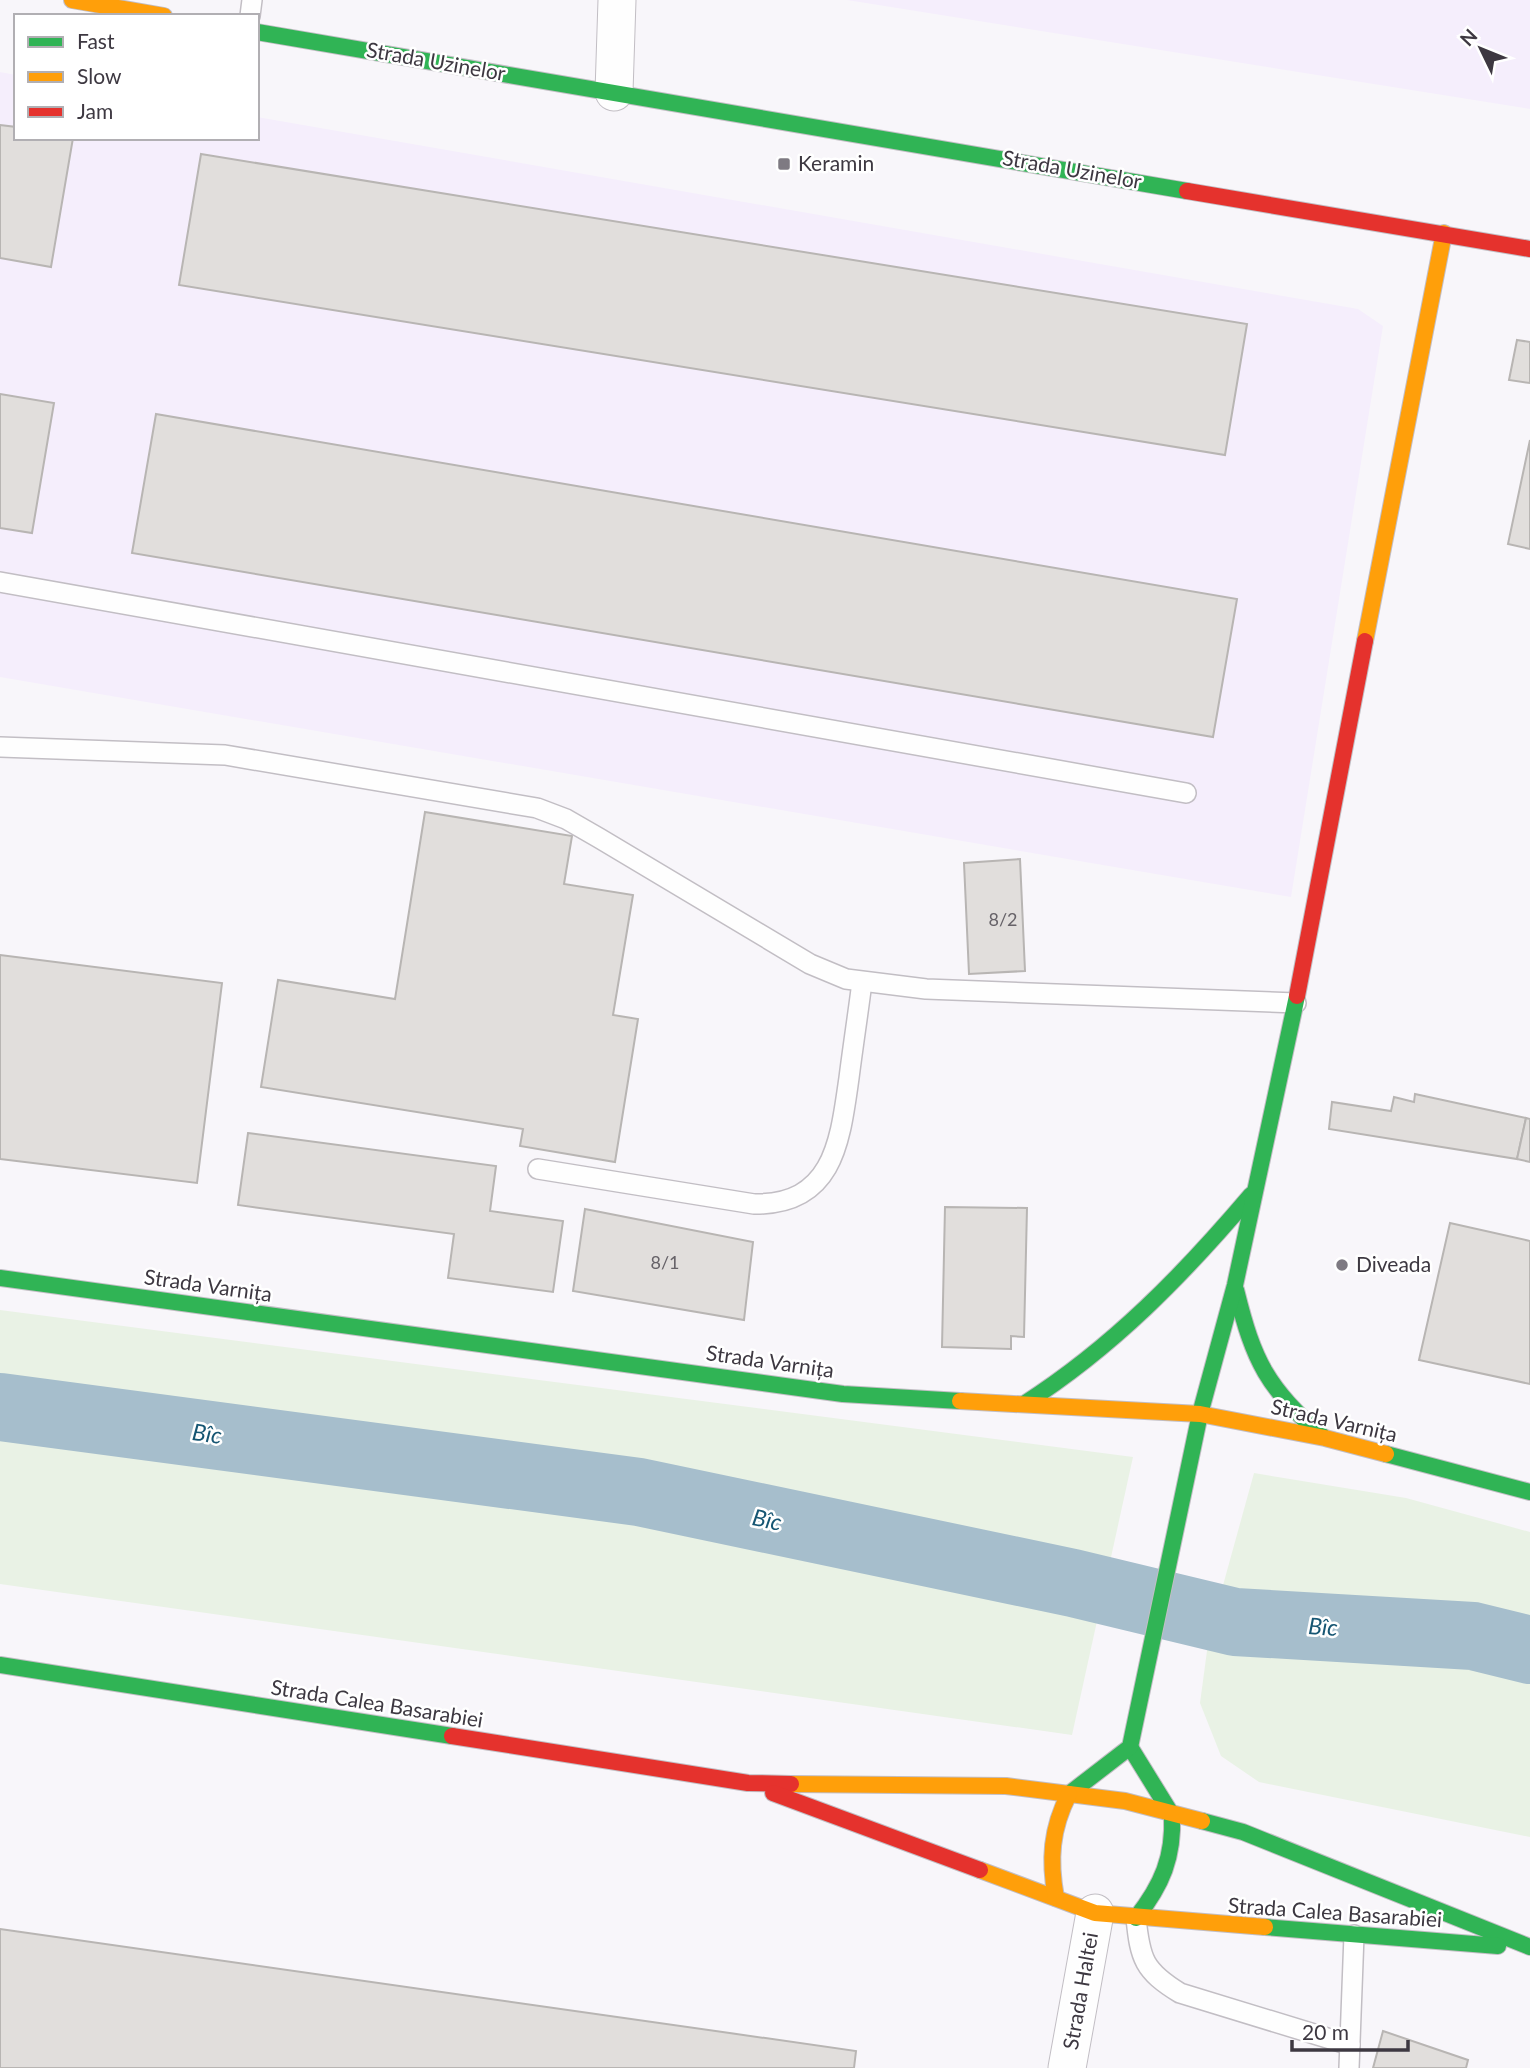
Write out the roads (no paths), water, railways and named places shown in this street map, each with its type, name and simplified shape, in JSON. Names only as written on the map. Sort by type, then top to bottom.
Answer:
[{"type":"main road","points":[[72,0],[152,14]]},
{"type":"main road","name":"Strada Uzinelor","points":[[259,32],[1444,233],[1530,250]]},
{"type":"main road","points":[[1056,1898],[1049,1870],[1049,1843],[1057,1815],[1069,1794],[1130,1747],[1200,1413],[1235,1286],[1296,1003],[1444,233]]},
{"type":"main road","points":[[1024,1404],[1075,1372],[1147,1312],[1203,1253],[1257,1188]]},
{"type":"main road","name":"Strada Varnița","points":[[0,1278],[843,1394],[1200,1413],[1325,1438],[1530,1492]]},
{"type":"main road","points":[[1235,1286],[1252,1357],[1265,1381],[1282,1402],[1325,1438]]},
{"type":"main road","name":"Strada Calea Basarabiei","points":[[0,1665],[748,1783],[1006,1786],[1125,1801],[1243,1832],[1530,1948]]},
{"type":"main road","points":[[1130,1747],[1172,1815],[1174,1841],[1171,1866],[1157,1892],[1136,1918]]},
{"type":"main road","name":"Strada Calea Basarabiei","points":[[748,1783],[1095,1913],[1530,1948]]},
{"type":"street","points":[[614,92],[617,0]]},
{"type":"street","name":"Strada Haltei","points":[[1067,2068],[1095,1913]]},
{"type":"lane","points":[[0,582],[1186,793]]},
{"type":"lane","points":[[0,747],[225,755],[537,808],[566,819],[810,964],[846,979],[926,989],[1296,1003]]},
{"type":"lane","points":[[538,1169],[754,1204],[776,1204],[796,1198],[825,1173],[840,1140],[862,982]]},
{"type":"lane","points":[[1136,1918],[1140,1956],[1158,1979],[1180,1993],[1350,2045]]},
{"type":"lane","points":[[1349,2068],[1354,1935]]},
{"type":"waterway","name":"Bîc","points":[[0,1407],[639,1492],[1073,1583],[1235,1622],[1473,1636],[1530,1650]]},
{"type":"place","name":"Keramin","points":[[784,164]]},
{"type":"place","name":"Diveada","points":[[1342,1265]]}]
